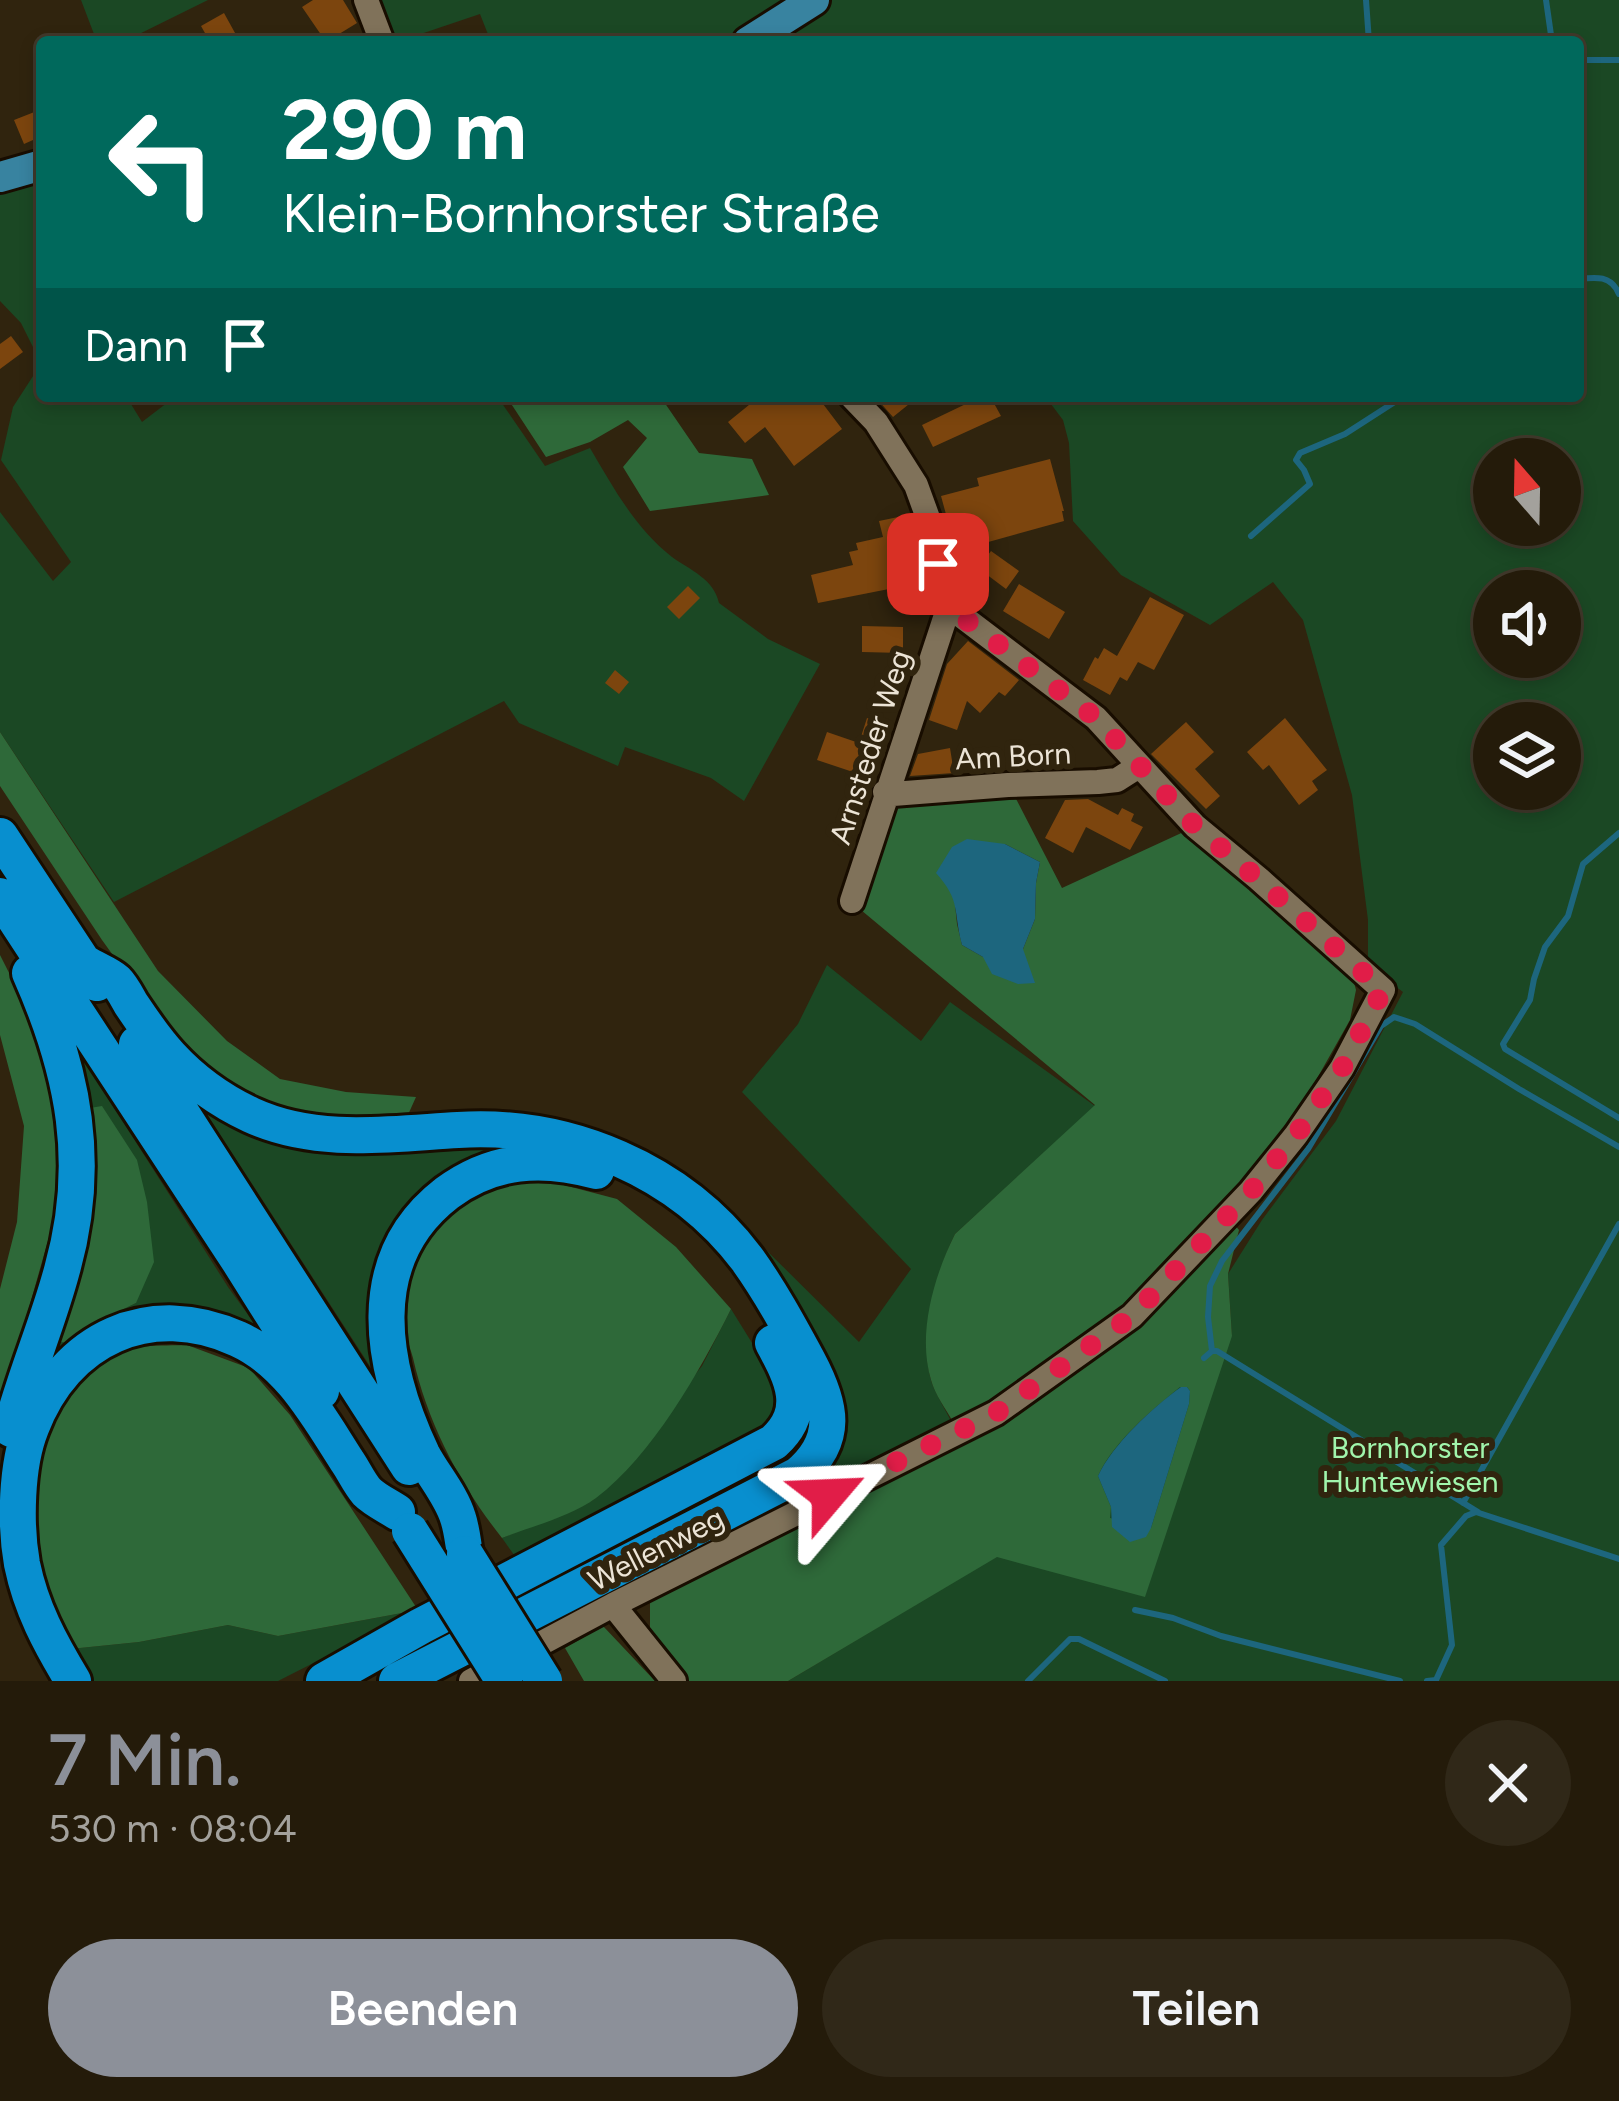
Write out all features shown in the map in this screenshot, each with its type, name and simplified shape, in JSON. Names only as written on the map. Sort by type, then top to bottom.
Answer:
[{"type":"highway","points":[[0,836],[85,963],[425,1516],[504,1681]]},
{"type":"highway","points":[[0,896],[239,1261],[425,1516],[465,1554],[544,1681]]},
{"type":"highway","points":[[0,917],[41,999],[66,1067],[78,1167],[75,1215],[62,1270],[15,1412],[0,1489]]},
{"type":"highway","points":[[85,963],[116,980],[145,1024],[184,1069],[254,1117],[300,1131],[343,1136],[494,1128],[566,1139],[613,1154],[684,1196],[748,1260],[782,1313],[826,1399],[826,1436],[807,1467],[788,1481],[397,1681]]},
{"type":"highway","points":[[324,1681],[764,1449],[782,1435],[793,1414],[795,1396],[788,1370],[738,1283],[693,1234],[633,1187],[568,1163],[523,1161],[469,1178],[421,1218],[400,1249],[389,1283],[389,1359],[423,1456],[425,1516]]},
{"type":"highway","points":[[73,1681],[44,1633],[30,1596],[18,1524],[20,1487],[28,1433],[41,1404],[64,1371],[112,1334],[140,1325],[176,1324],[208,1328],[242,1341],[293,1382],[369,1494],[425,1516]]},
{"type":"highway","points":[[0,1551],[16,1622],[45,1681]]},
{"type":"main road","points":[[757,36],[814,0]]},
{"type":"main road","points":[[0,176],[36,167]]},
{"type":"street","points":[[367,0],[380,36]]},
{"type":"street","points":[[857,402],[876,422],[916,485],[932,529],[947,612],[958,614],[1096,718],[1139,766]]},
{"type":"street","name":"Arnsteder Weg","points":[[852,901],[947,612]]},
{"type":"street","name":"Am Born","points":[[885,792],[1098,782],[1118,779],[1139,766]]},
{"type":"street","name":"Wellenweg","points":[[471,1681],[613,1604],[996,1413],[1132,1316],[1251,1191],[1296,1135],[1342,1068],[1383,990],[1195,826],[1139,766]]},
{"type":"street","points":[[613,1604],[674,1681]]},
{"type":"green space","points":[[81,0],[208,0],[135,36],[95,36]]},
{"type":"green space","points":[[378,0],[792,0],[730,36],[489,36],[480,14],[415,36],[394,36]]},
{"type":"green space","name":"Bornhorster Huntewiesen","points":[[832,0],[1619,0],[1619,1681],[788,1681],[997,1556],[1232,1336],[1228,1274],[1336,1121],[1403,992],[1368,966],[1368,920],[1352,795],[1303,620],[1273,582],[1210,625],[1121,575],[1073,521],[1069,443],[1063,420],[1050,402],[1584,402],[1584,36],[778,36]]},
{"type":"green space","points":[[30,178],[36,189],[36,402],[130,402],[142,422],[168,402],[501,402],[545,466],[590,448],[647,533],[707,581],[719,603],[768,639],[820,664],[744,801],[711,778],[625,747],[618,766],[519,723],[504,701],[114,902],[0,732],[0,512],[53,581],[71,562],[1,460],[13,407],[35,373],[33,347],[21,323],[0,301],[0,187]]},
{"type":"green space","points":[[510,402],[664,402],[699,453],[752,459],[769,495],[650,511],[623,467],[647,438],[628,420],[590,442],[546,457]]},
{"type":"green space","points":[[0,732],[158,971],[227,1041],[280,1079],[346,1092],[416,1097],[407,1117],[372,1122],[264,1104],[180,1048],[0,786]]},
{"type":"green space","points":[[1012,791],[1062,888],[1190,829],[1352,975],[1356,990],[1350,1020],[1302,1105],[1128,1311],[998,1404],[953,1422],[933,1386],[926,1344],[934,1287],[947,1250],[955,1234],[1095,1105],[855,905],[891,799]],"holes":[[[1005,844],[1040,862],[1035,919],[1023,949],[983,957],[962,945],[954,894]]]},
{"type":"green space","points":[[0,955],[40,1034],[58,1104],[55,1216],[0,1410],[0,1289],[17,1222],[24,1126],[0,1035]]},
{"type":"green space","points":[[827,965],[921,1041],[950,1002],[1095,1106],[955,1234],[935,1288],[927,1350],[933,1386],[951,1421],[829,1484],[845,1418],[795,1303],[755,1239],[859,1342],[911,1269],[742,1092],[798,1024]]},
{"type":"green space","points":[[59,1021],[228,1287],[276,1353],[138,1313],[29,1404],[73,1264]],"holes":[[[94,1162],[136,1303],[56,1339],[80,1272]]]},
{"type":"green space","points":[[184,1079],[216,1104],[563,1149],[484,1158],[392,1242],[401,1414]]},
{"type":"green space","points":[[102,1106],[137,1160],[154,1262],[136,1303],[66,1343],[55,1340],[80,1272],[94,1162],[90,1108]]},
{"type":"green space","points":[[541,1179],[617,1199],[676,1247],[731,1309],[673,1411],[617,1480],[575,1511],[502,1538],[472,1497],[437,1430],[406,1336],[404,1310],[420,1254],[450,1210],[487,1192]]},
{"type":"green space","points":[[1234,1224],[1239,1230],[1228,1274],[1232,1336],[1145,1597],[997,1557],[788,1681],[689,1681],[650,1631],[650,1595],[1014,1409]],"holes":[[[1180,1387],[1187,1387],[1189,1404],[1151,1528],[1110,1518],[1111,1507],[1098,1476],[1105,1463],[1146,1416]]]},
{"type":"green space","points":[[731,1309],[767,1367],[779,1400],[760,1434],[517,1559],[502,1538],[593,1500],[702,1366]]},
{"type":"green space","points":[[187,1345],[249,1368],[290,1415],[418,1610],[278,1636],[228,1625],[70,1649],[46,1599],[34,1550],[36,1466],[51,1414],[71,1383],[105,1357],[135,1348]]},
{"type":"green space","points":[[418,1610],[278,1681],[92,1681],[70,1649],[228,1625],[278,1636]]},
{"type":"green space","points":[[603,1626],[655,1681],[584,1681],[565,1648]]},
{"type":"water","points":[[967,839],[1005,844],[1040,862],[1035,919],[1023,949],[1035,983],[1018,984],[992,974],[983,957],[962,945],[953,899],[936,873],[952,847]]},
{"type":"water","points":[[1181,1387],[1190,1391],[1189,1404],[1151,1528],[1146,1537],[1130,1542],[1112,1527],[1111,1507],[1098,1476],[1134,1427]]},
{"type":"building","points":[[313,0],[343,0],[357,23],[336,36],[322,36],[302,7]]},
{"type":"building","points":[[224,13],[237,36],[207,36],[201,26]]},
{"type":"building","points":[[36,111],[36,139],[24,144],[14,120]]},
{"type":"building","points":[[11,336],[23,352],[0,369],[0,344]]},
{"type":"building","points":[[753,402],[822,402],[842,429],[794,466],[765,427],[745,443],[728,422]]},
{"type":"building","points":[[880,402],[912,402],[893,417]]},
{"type":"building","points":[[970,402],[993,402],[1001,416],[933,447],[922,425]]},
{"type":"building","points":[[1050,459],[1064,521],[956,551],[941,496],[979,486],[977,478]]},
{"type":"building","points":[[903,516],[923,597],[898,603],[894,588],[818,603],[811,575],[853,565],[849,552],[858,550],[856,543],[883,537],[879,521]]},
{"type":"building","points":[[991,551],[1019,571],[1006,589],[978,568]]},
{"type":"building","points":[[1019,584],[1065,612],[1049,639],[1003,611]]},
{"type":"building","points":[[688,586],[700,598],[679,619],[667,607]]},
{"type":"building","points":[[1150,597],[1184,615],[1154,670],[1138,662],[1127,681],[1120,677],[1110,695],[1083,680],[1104,648],[1117,656]]},
{"type":"building","points":[[862,626],[903,627],[903,653],[862,652]]},
{"type":"building","points":[[968,641],[1019,680],[1005,696],[999,692],[980,713],[967,701],[957,730],[929,720],[947,664]]},
{"type":"building","points":[[615,670],[629,682],[619,694],[605,683]]},
{"type":"building","points":[[867,718],[892,727],[883,754],[868,748],[859,774],[817,760],[827,732],[859,743]]},
{"type":"building","points":[[1285,718],[1327,770],[1312,781],[1318,790],[1299,805],[1269,765],[1263,770],[1247,752]]},
{"type":"building","points":[[1186,722],[1214,752],[1195,769],[1220,796],[1206,809],[1151,754]]},
{"type":"building","points":[[950,748],[954,773],[910,776],[918,754]]},
{"type":"building","points":[[1088,799],[1118,815],[1122,808],[1134,814],[1131,821],[1143,827],[1130,850],[1086,827],[1073,853],[1045,838],[1065,800]]},
{"type":"waterway","points":[[1366,0],[1369,36]]},
{"type":"waterway","points":[[1546,0],[1551,36]]},
{"type":"waterway","points":[[1584,60],[1619,60]]},
{"type":"waterway","points":[[1584,279],[1607,280],[1619,294]]},
{"type":"waterway","points":[[1251,536],[1310,484],[1296,460],[1300,453],[1345,434],[1395,402]]},
{"type":"waterway","points":[[1619,833],[1583,864],[1568,916],[1545,947],[1530,1000],[1503,1044],[1619,1118]]},
{"type":"waterway","points":[[1204,1358],[1212,1351],[1210,1286],[1222,1261],[1308,1149],[1381,1026],[1394,1017],[1415,1024],[1619,1147]]},
{"type":"waterway","points":[[1463,1503],[1619,1224]]},
{"type":"waterway","points":[[1213,1351],[1478,1512]]},
{"type":"waterway","points":[[1427,1681],[1436,1680],[1452,1645],[1441,1545],[1466,1516],[1476,1512],[1619,1559]]},
{"type":"waterway","points":[[1135,1610],[1400,1681]]},
{"type":"waterway","points":[[1028,1681],[1070,1639],[1079,1639],[1165,1681]]},
{"type":"route","points":[[829,1495],[996,1413],[1132,1316],[1251,1191],[1296,1135],[1342,1068],[1383,990],[1195,826],[1096,718],[958,614],[947,612],[938,564]]}]
